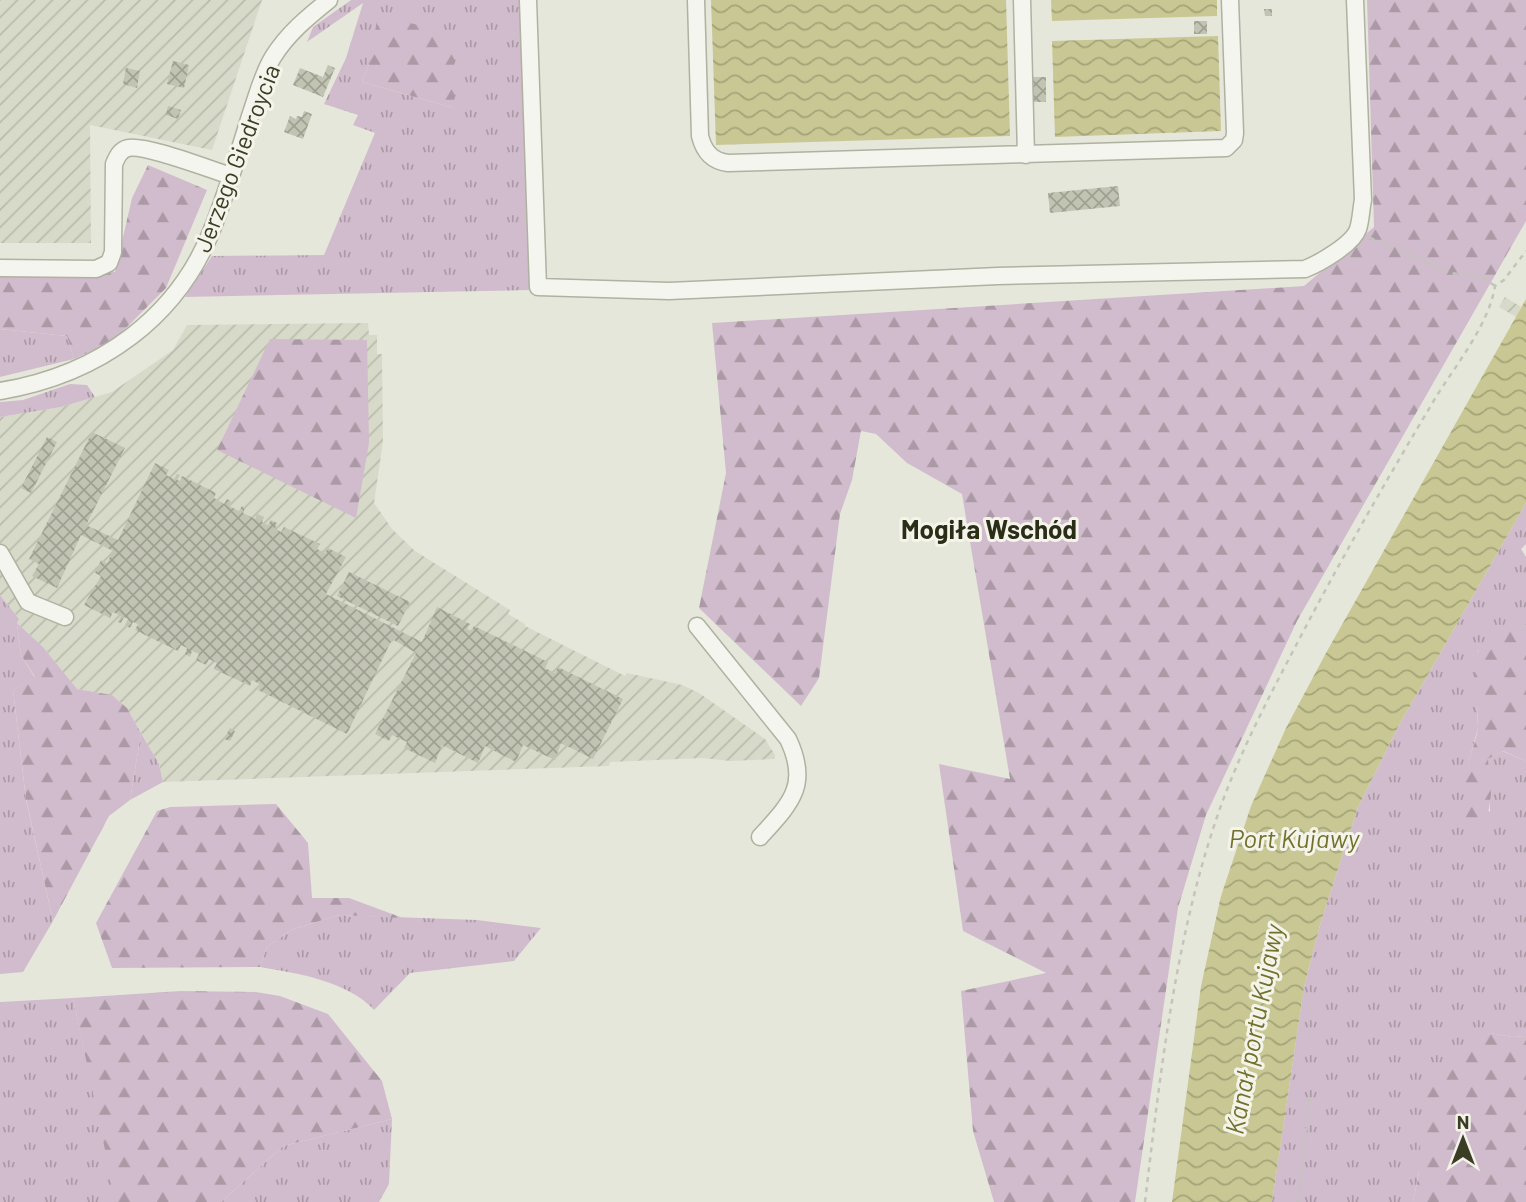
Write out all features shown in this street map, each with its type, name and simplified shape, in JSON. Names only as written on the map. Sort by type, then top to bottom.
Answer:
[{"type":"street","name":"Jerzego Giedroycia","points":[[0,391],[51,380],[78,370],[117,348],[172,298],[190,274],[215,224],[262,81],[273,57],[294,29],[329,0]]},
{"type":"street","points":[[528,0],[538,287],[669,291],[998,276],[1305,270],[1318,264],[1346,243],[1358,230],[1363,200],[1355,0]]},
{"type":"street","points":[[696,0],[701,136],[707,153],[720,162],[1219,150],[1231,145],[1235,133],[1230,0]]},
{"type":"street","points":[[1022,0],[1026,155]]},
{"type":"street","points":[[0,268],[96,269],[109,263],[113,252],[114,164],[124,149],[150,151],[231,176]]},
{"type":"street","points":[[0,553],[28,602],[65,617]]},
{"type":"street","points":[[697,625],[788,739],[797,758],[797,778],[786,810],[760,837]]},
{"type":"path","points":[[1358,230],[1379,243],[1450,273],[1482,276],[1495,286]]},
{"type":"path","points":[[1145,1202],[1159,1086],[1182,940],[1221,805],[1253,731],[1305,629],[1484,317],[1495,286],[1504,280],[1526,251]]},
{"type":"path","points":[[1298,1202],[1310,1095]]},
{"type":"shaded area","points":[[0,0],[262,0],[212,150],[90,125],[91,243],[0,243]]},
{"type":"shaded area","points":[[1505,297],[1521,307],[1516,317],[1499,307]]},
{"type":"shaded area","points":[[368,323],[369,335],[377,335],[377,354],[382,354],[383,441],[374,503],[392,529],[415,551],[510,610],[508,614],[525,626],[625,676],[627,673],[682,685],[699,693],[765,739],[775,759],[730,761],[702,758],[610,762],[609,766],[163,782],[159,764],[127,708],[112,695],[77,689],[43,647],[17,623],[19,619],[0,595],[0,417],[61,407],[112,392],[173,350],[187,325]]},
{"type":"green space","points":[[351,0],[520,0],[530,290],[185,297],[212,256],[324,255],[375,133],[353,125],[358,115],[324,104],[346,58],[363,3],[307,42],[313,27]],"holes":[[[369,64],[454,108],[362,82]]]},
{"type":"green space","points":[[1367,0],[1526,0],[1526,221],[1297,621],[1206,815],[1178,908],[1135,1202],[994,1202],[973,1131],[961,991],[1046,973],[963,931],[939,764],[1010,779],[962,494],[907,463],[876,434],[861,431],[852,480],[840,514],[819,678],[801,706],[699,608],[726,473],[712,323],[1304,286],[1374,227]]},
{"type":"green space","points":[[378,15],[454,34],[454,108],[362,82],[369,64]]},
{"type":"green space","points":[[148,165],[207,190],[166,288],[113,341],[74,359],[67,336],[0,329],[0,275],[115,272],[132,198]]},
{"type":"green space","points":[[0,329],[67,336],[74,359],[0,377]]},
{"type":"green space","points":[[270,339],[367,340],[369,443],[356,518],[217,450]]},
{"type":"green space","points":[[70,384],[87,385],[95,397],[61,407],[0,417],[0,402],[23,400]]},
{"type":"green space","points":[[1526,503],[1526,544],[1521,549],[1526,557],[1526,624],[1478,650],[1478,728],[1469,761],[1465,793],[1490,812],[1488,759],[1502,751],[1526,761],[1526,1036],[1512,1037],[1490,1033],[1419,1171],[1413,1202],[1272,1202],[1304,987],[1320,925],[1358,807],[1398,727]]},
{"type":"green space","points":[[0,595],[19,619],[17,623],[21,655],[35,678],[13,690],[26,800],[53,921],[23,972],[0,974]]},
{"type":"green space","points":[[17,623],[43,647],[77,689],[112,695],[127,708],[141,733],[130,800],[109,816],[53,921],[26,799],[13,690],[35,677],[21,655]]},
{"type":"green space","points":[[1526,624],[1526,761],[1503,751],[1488,759],[1491,794],[1486,828],[1473,836],[1466,818],[1464,797],[1468,766],[1478,729],[1476,656],[1488,639]]},
{"type":"green space","points":[[141,733],[159,764],[163,782],[130,800]]},
{"type":"green space","points":[[276,804],[308,843],[312,898],[349,898],[403,918],[339,915],[291,930],[267,947],[260,967],[112,968],[96,923],[157,811],[170,807]]},
{"type":"green space","points":[[339,915],[477,920],[541,928],[514,961],[410,973],[374,1010],[363,1000],[336,985],[260,967],[267,947],[291,930]]},
{"type":"green space","points":[[181,991],[256,992],[280,996],[328,1014],[382,1081],[392,1119],[283,1146],[221,1202],[116,1202],[73,998]]},
{"type":"green space","points":[[73,998],[117,1202],[0,1202],[0,1002]]},
{"type":"green space","points":[[1490,1033],[1512,1037],[1526,1036],[1526,1202],[1413,1202],[1419,1170],[1423,1107],[1431,1078],[1451,1053]]},
{"type":"green space","points":[[392,1119],[389,1184],[379,1202],[221,1202],[283,1146]]},
{"type":"water","points":[[711,0],[1006,0],[1010,136],[716,145]]},
{"type":"water","points":[[1051,0],[1217,0],[1217,16],[1052,21]]},
{"type":"water","points":[[1218,36],[1221,131],[1055,137],[1052,41]]},
{"type":"water","name":"Port Kujawy","points":[[1526,299],[1526,503],[1398,727],[1358,807],[1320,925],[1304,987],[1272,1202],[1172,1202],[1201,986],[1221,896],[1251,806],[1286,728],[1326,653]]},
{"type":"building","points":[[1264,9],[1272,9],[1272,16],[1265,16]]},
{"type":"building","points":[[1194,21],[1207,21],[1207,34],[1194,34]]},
{"type":"building","points":[[173,61],[189,65],[184,88],[167,84]]},
{"type":"building","points":[[328,65],[335,68],[323,97],[293,85],[300,68],[323,77]]},
{"type":"building","points":[[126,68],[140,71],[137,88],[123,84]]},
{"type":"building","points":[[1033,77],[1046,77],[1046,102],[1033,102]]},
{"type":"building","points":[[168,106],[181,110],[178,119],[166,115]]},
{"type":"building","points":[[304,111],[312,114],[303,139],[284,132],[290,116],[296,119],[297,116],[302,117]]},
{"type":"building","points":[[1118,186],[1120,206],[1050,213],[1048,193]]},
{"type":"building","points":[[92,432],[125,448],[86,525],[118,540],[155,463],[169,470],[166,475],[174,479],[177,474],[180,475],[177,480],[180,481],[182,476],[216,493],[214,498],[224,504],[227,499],[231,501],[229,506],[239,511],[242,506],[245,508],[243,513],[255,519],[257,514],[264,517],[262,522],[268,525],[271,520],[277,523],[275,529],[281,532],[284,527],[320,544],[317,549],[325,553],[328,548],[346,557],[326,594],[422,642],[437,607],[470,624],[467,629],[471,631],[474,626],[548,662],[545,668],[555,673],[558,667],[623,699],[593,759],[561,743],[555,760],[523,745],[516,762],[485,746],[478,763],[442,745],[435,763],[404,748],[407,742],[392,735],[389,741],[375,734],[416,653],[392,639],[347,734],[258,690],[261,685],[252,680],[250,686],[214,669],[217,663],[209,659],[206,665],[196,660],[199,654],[192,651],[190,657],[185,654],[187,648],[181,645],[178,651],[135,630],[138,624],[133,622],[130,628],[125,625],[128,619],[124,617],[121,623],[118,622],[121,616],[113,612],[110,618],[84,605],[101,576],[95,573],[101,560],[107,563],[113,551],[81,535],[57,588],[32,576],[39,564],[29,559]]},
{"type":"building","points":[[47,437],[57,442],[31,493],[21,488]]},
{"type":"building","points":[[349,572],[410,602],[398,626],[337,596]]},
{"type":"building","points":[[230,728],[235,731],[230,741],[224,739]]},
{"type":"district","name":"Mogiła Wschód","points":[[989,528]]},
{"type":"water label","name":"Kanał portu Kujawy","points":[[1253,1029]]}]
